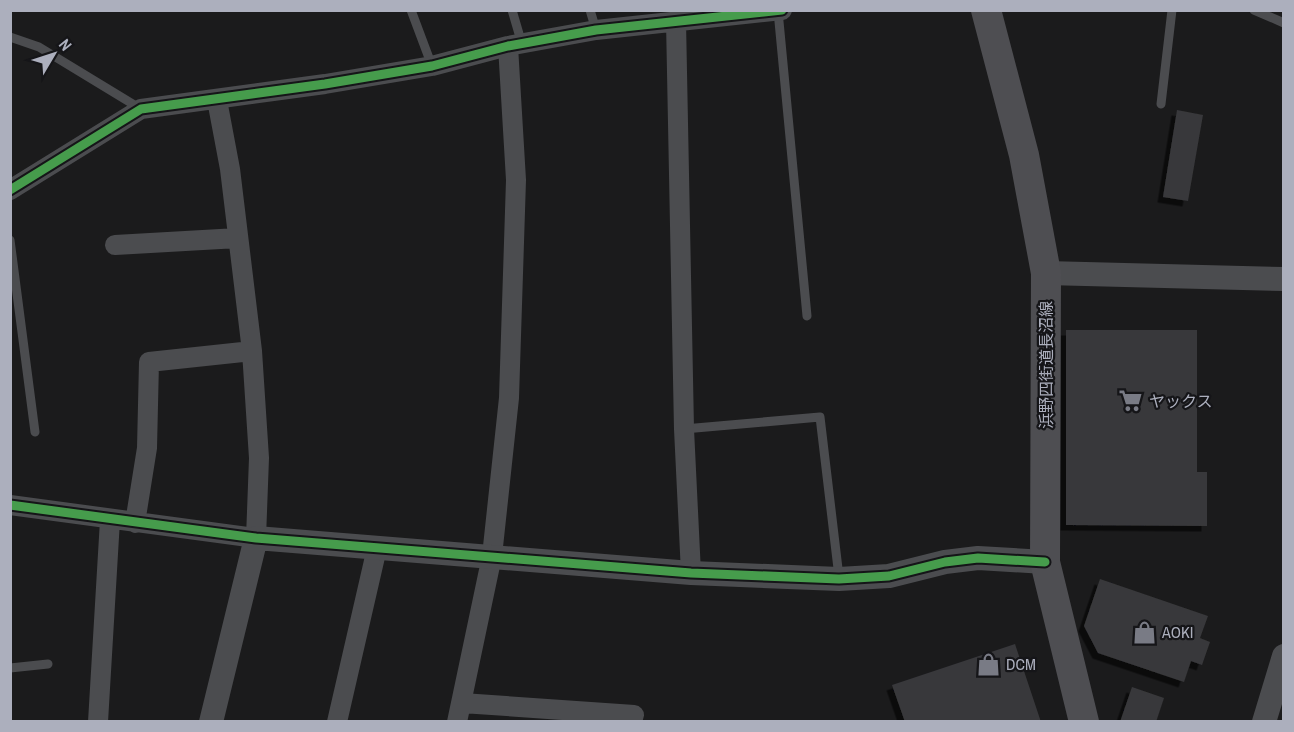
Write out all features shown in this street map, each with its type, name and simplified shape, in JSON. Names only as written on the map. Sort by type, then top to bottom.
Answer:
[{"type":"main road","name":"浜野四街道長沼線","points":[[986,10],[1024,155],[1046,273],[1045,562],[1084,722]]},
{"type":"street","points":[[10,190],[141,109],[217,100],[432,66],[515,45],[596,30],[782,10]]},
{"type":"street","points":[[676,21],[684,429],[691,573]]},
{"type":"street","points":[[515,45],[516,180],[509,398],[492,556],[460,712],[634,715]]},
{"type":"street","points":[[211,722],[256,538],[260,458],[252,351],[230,169],[217,100]]},
{"type":"street","points":[[115,244],[237,238]]},
{"type":"street","points":[[1046,273],[1284,279]]},
{"type":"street","points":[[135,523],[147,448],[149,362],[252,351]]},
{"type":"street","points":[[10,505],[256,538],[691,573],[839,579],[889,576],[945,562],[978,558],[1045,562]]},
{"type":"street","points":[[98,722],[110,520]]},
{"type":"street","points":[[337,722],[377,548]]},
{"type":"street","points":[[1264,722],[1284,656]]},
{"type":"lane","points":[[411,10],[432,66]]},
{"type":"lane","points":[[512,10],[515,45]]},
{"type":"lane","points":[[590,10],[596,30]]},
{"type":"lane","points":[[1161,104],[1172,10]]},
{"type":"lane","points":[[1254,10],[1284,23]]},
{"type":"lane","points":[[778,11],[807,316]]},
{"type":"lane","points":[[10,37],[39,47],[141,109]]},
{"type":"lane","points":[[10,240],[34,432]]},
{"type":"lane","points":[[684,429],[820,417],[839,579]]},
{"type":"lane","points":[[10,668],[48,664]]},
{"type":"building","points":[[1177,110],[1203,115],[1188,201],[1163,197]]},
{"type":"building","name":"ヤックス","points":[[1066,330],[1197,330],[1197,472],[1207,472],[1207,526],[1066,525]]},
{"type":"building","name":"AOKI","points":[[1100,579],[1208,616],[1200,638],[1210,642],[1202,665],[1191,661],[1184,682],[1098,653],[1084,626]]},
{"type":"building","name":"DCM","points":[[1015,644],[1041,722],[905,722],[892,685]]},
{"type":"building","points":[[1132,687],[1164,698],[1156,722],[1120,722]]},
{"type":"cycle path","points":[[10,190],[141,109],[325,84],[432,66],[508,46],[596,30],[782,10]]},
{"type":"cycle path","points":[[10,505],[256,538],[691,573],[839,579],[889,576],[945,562],[978,558],[1045,562]]},
{"type":"place","name":"ヤックス","points":[[1131,401]]},
{"type":"place","name":"AOKI","points":[[1144,632]]},
{"type":"place","name":"DCM","points":[[988,664]]}]
